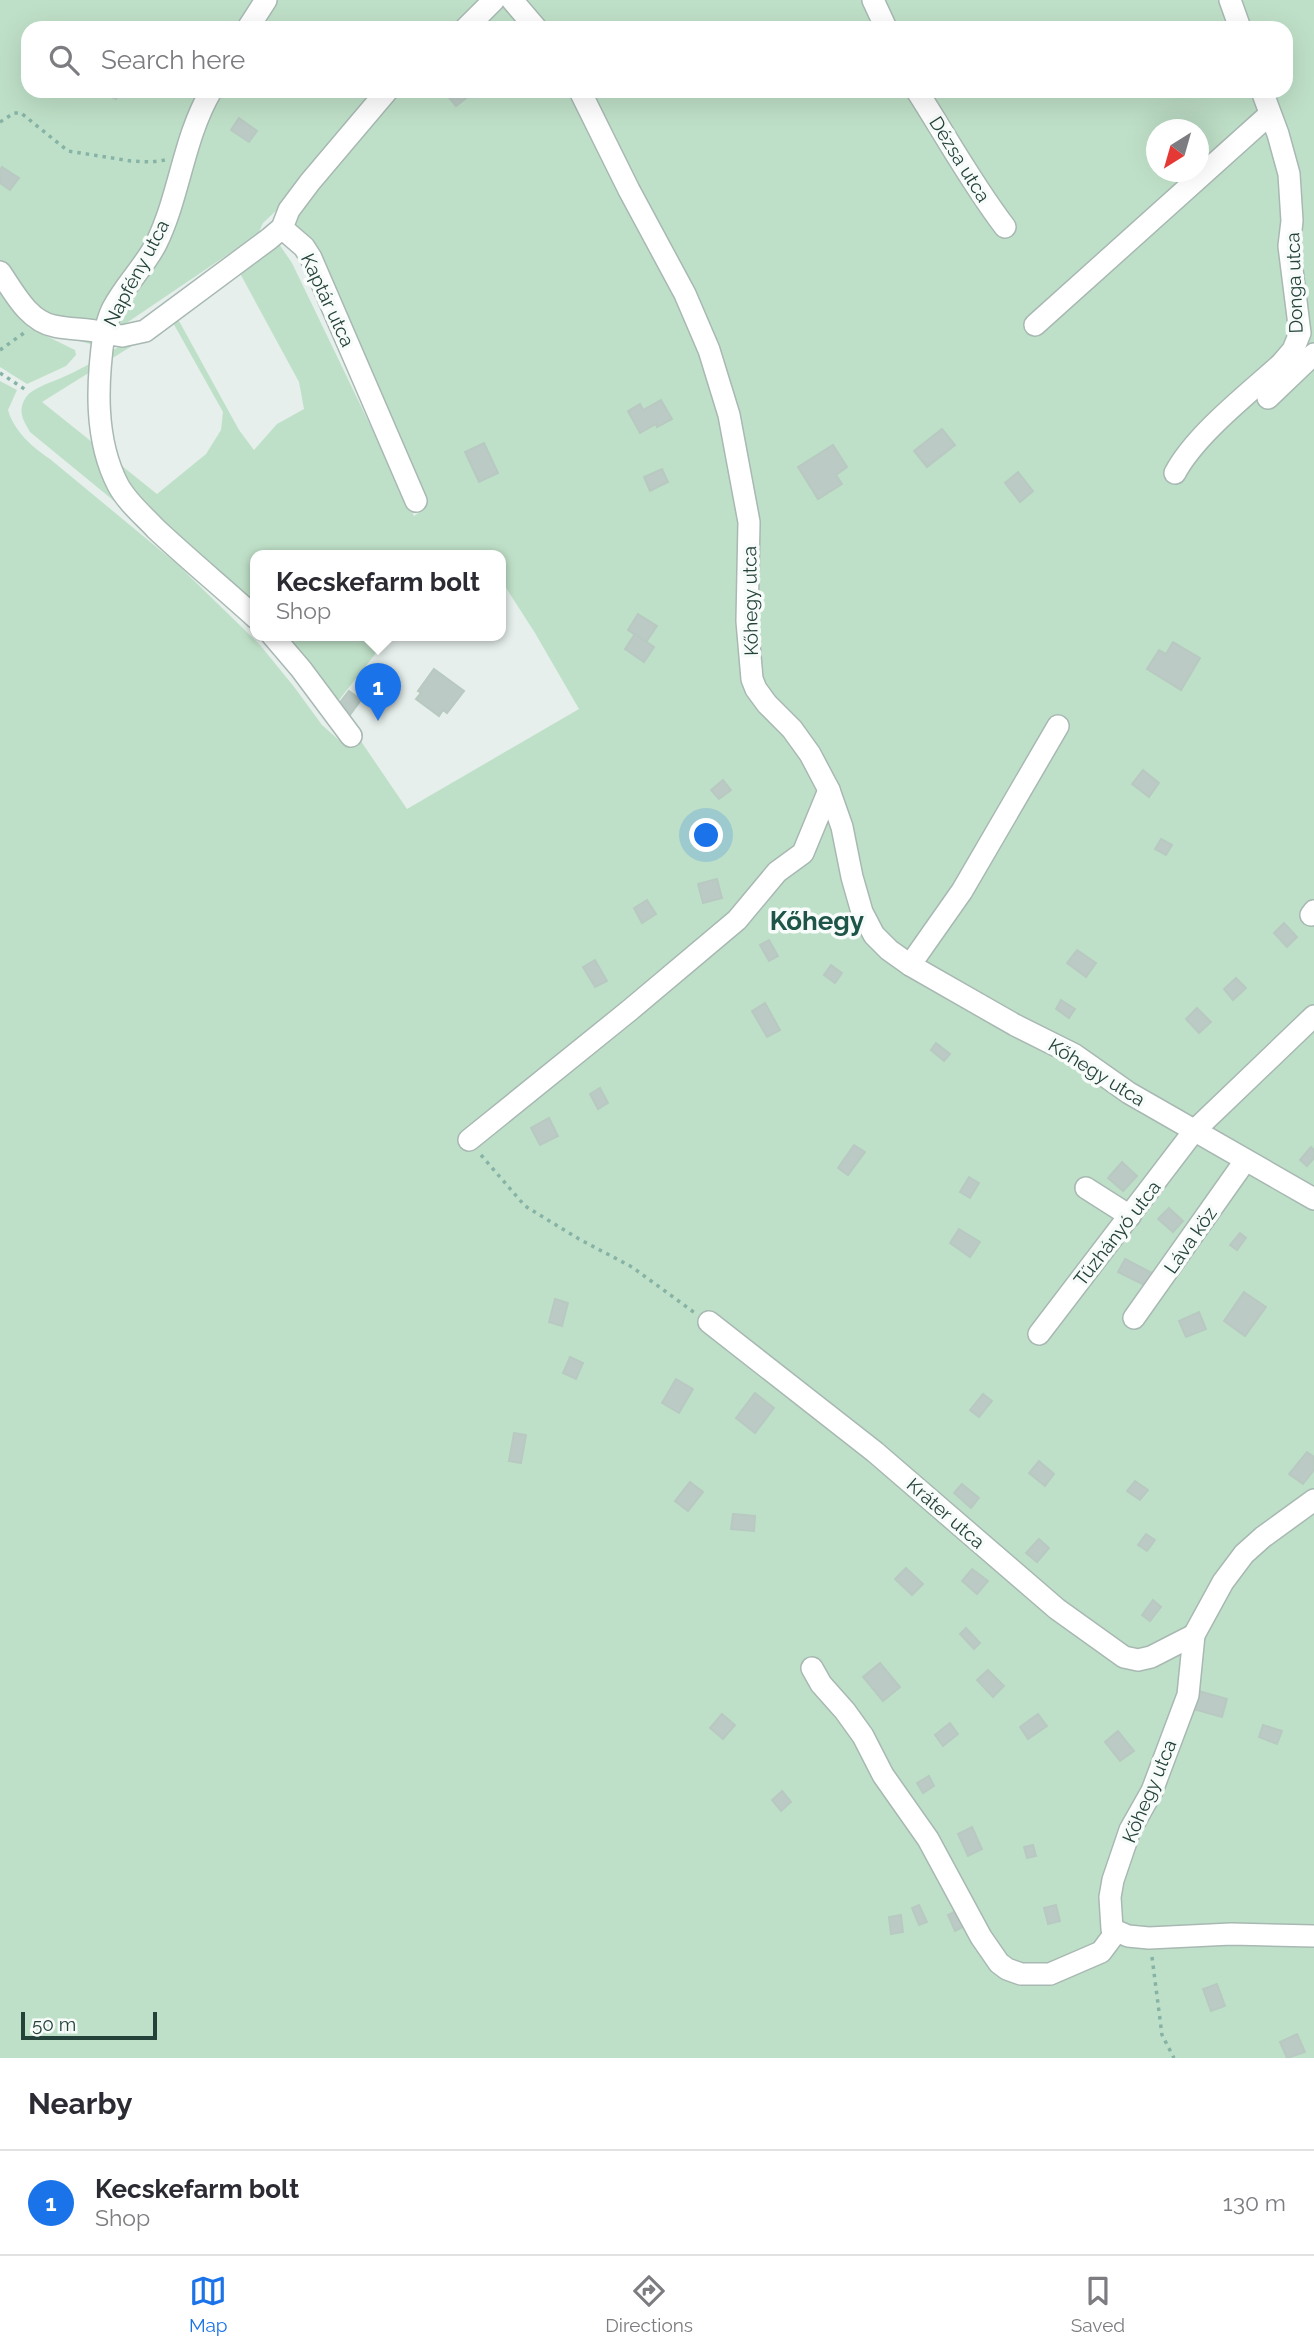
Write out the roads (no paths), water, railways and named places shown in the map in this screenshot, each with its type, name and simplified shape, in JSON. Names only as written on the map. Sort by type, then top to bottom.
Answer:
[{"type":"street","points":[[252,21],[266,0]]},
{"type":"street","points":[[473,21],[494,0]]},
{"type":"street","points":[[512,0],[530,21]]},
{"type":"street","points":[[873,0],[883,21]]},
{"type":"street","points":[[1230,0],[1238,21]]},
{"type":"street","name":"Napfény utca","points":[[0,272],[25,308],[37,319],[52,326],[104,333],[113,307],[156,244],[199,112],[207,98]]},
{"type":"street","points":[[250,613],[170,542],[133,506],[118,487],[104,447],[100,416],[98,382],[104,333],[122,336],[145,331],[282,228],[289,210],[310,182],[381,98]]},
{"type":"street","name":"Kőhegy utca","points":[[583,98],[685,294],[709,350],[729,415],[749,522],[747,621],[752,679],[767,704],[792,729],[810,754],[830,790],[842,827],[862,912],[874,935],[910,965],[1015,1025],[1075,1055],[1129,1093],[1314,1199]]},
{"type":"street","name":"Dézsa utca","points":[[922,98],[967,168],[979,193],[1005,227]]},
{"type":"street","name":"Donga utca","points":[[1175,473],[1181,461],[1199,441],[1287,369],[1300,333],[1289,246],[1292,221],[1289,174],[1264,98]]},
{"type":"street","points":[[1035,326],[1270,114]]},
{"type":"street","name":"Kaptár utca","points":[[282,228],[304,247],[311,258],[416,501]]},
{"type":"street","points":[[1268,398],[1287,369],[1314,354]]},
{"type":"street","points":[[277,641],[351,736]]},
{"type":"street","points":[[910,965],[962,891],[1024,789],[1058,726]]},
{"type":"street","points":[[469,1140],[631,1010],[737,920],[777,872],[803,853],[830,790]]},
{"type":"street","name":"Tűzhányó utca","points":[[1040,1334],[1194,1131],[1314,1016]]},
{"type":"street","name":"Láva köz","points":[[1134,1318],[1245,1161]]},
{"type":"street","points":[[1086,1188],[1130,1216]]},
{"type":"street","name":"Kráter utca","points":[[709,1322],[874,1452],[1098,1641],[1124,1657],[1138,1660],[1151,1657],[1194,1635]]},
{"type":"street","name":"Kőhegy utca","points":[[1116,1932],[1112,1928],[1111,1917],[1113,1880],[1130,1830],[1152,1791],[1188,1695],[1194,1635],[1223,1582],[1244,1555],[1263,1537],[1314,1500]]},
{"type":"street","points":[[812,1668],[821,1684],[863,1736],[883,1775],[928,1839],[981,1937],[999,1963],[1007,1969],[1021,1974],[1050,1974],[1101,1952],[1116,1932],[1149,1938],[1230,1934],[1314,1936]]},
{"type":"place","name":"Kecskefarm bolt","points":[[378,721]]},
{"type":"district","name":"Kőhegy","points":[[817,921]]}]
